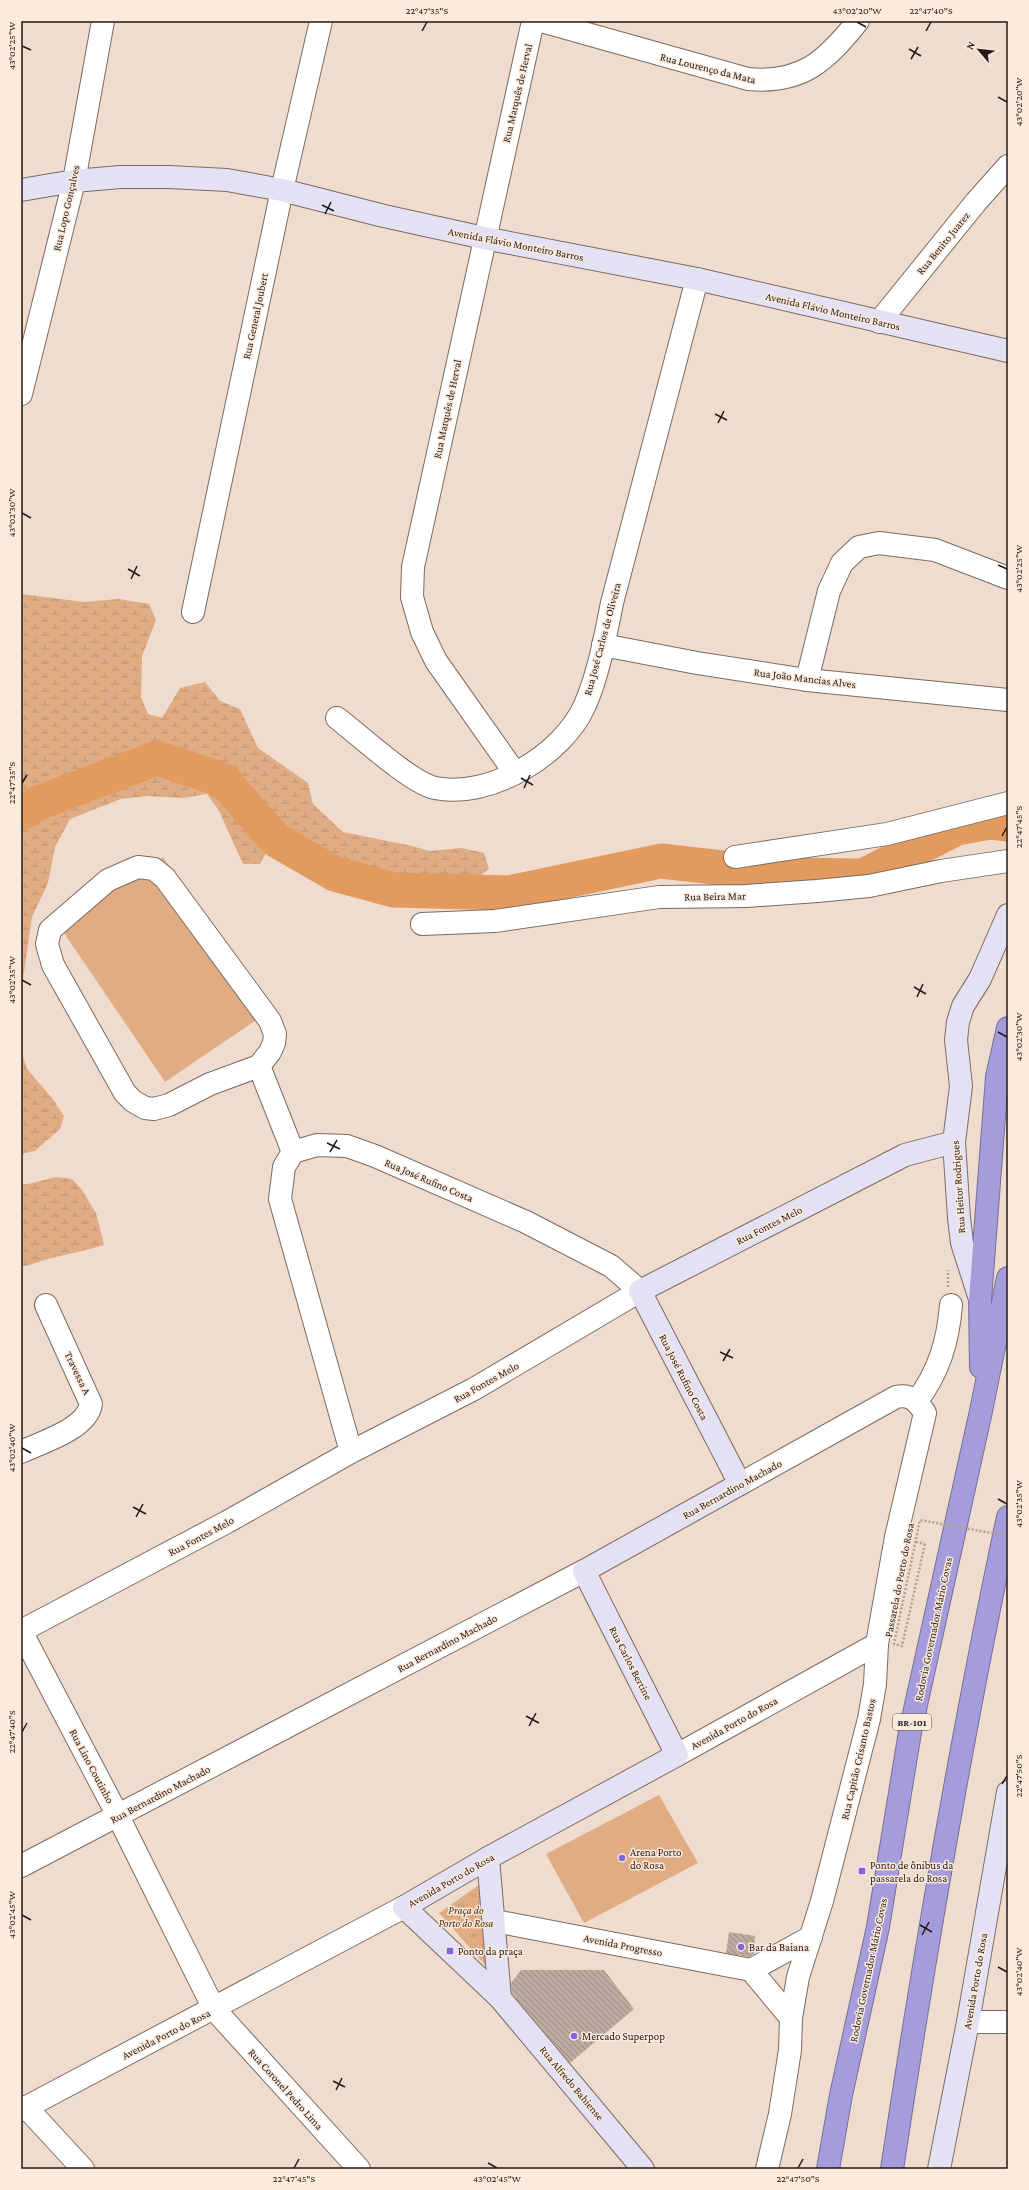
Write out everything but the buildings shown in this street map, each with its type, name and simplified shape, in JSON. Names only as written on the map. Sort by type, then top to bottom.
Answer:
[{"type":"highway","points":[[981,1411],[980,1300],[997,1076],[1008,1028]]},
{"type":"highway","name":"Rodovia Governador Mário Covas","points":[[828,2169],[841,2095],[878,1927],[910,1732],[981,1411],[1008,1278]]},
{"type":"highway","points":[[892,2169],[917,2005],[952,1803],[1008,1517]]},
{"type":"highway","points":[[952,1803],[983,1715],[1008,1592]]},
{"type":"main road","name":"Avenida Flávio Monteiro Barros","points":[[21,190],[74,181],[120,177],[169,177],[227,180],[282,190],[384,216],[484,238],[697,279],[1008,351]]},
{"type":"main road","name":"Rua Heitor Rodrigues","points":[[980,1300],[962,1243],[954,1142],[961,1086],[956,1040],[958,1022],[963,1006],[980,979],[1008,915]]},
{"type":"main road","name":"Rua Fontes Melo","points":[[640,1291],[905,1155],[954,1142]]},
{"type":"main road","name":"Rua José Rufino Costa","points":[[640,1291],[740,1484]]},
{"type":"main road","name":"Rua Bernardino Machado","points":[[584,1571],[740,1484]]},
{"type":"main road","name":"Rua Carlos Bertine","points":[[584,1571],[677,1755]]},
{"type":"main road","name":"Avenida Porto do Rosa","points":[[404,1907],[488,1858],[677,1755]]},
{"type":"main road","name":"Avenida Porto do Rosa","points":[[939,2169],[1004,1826],[1008,1792]]},
{"type":"main road","points":[[488,1858],[495,1921],[500,1998]]},
{"type":"main road","name":"Rua Alfredo Bahiense","points":[[404,1907],[500,1998],[643,2169]]},
{"type":"street","name":"Rua Lopo Gonçalves","points":[[21,394],[74,181],[103,21]]},
{"type":"street","name":"Rua General Joubert","points":[[192,612],[282,190],[320,21]]},
{"type":"street","name":"Rua Marquês de Herval","points":[[516,773],[436,661],[422,632],[412,597],[413,567],[484,238],[533,21]]},
{"type":"street","name":"Rua Lourenço da Mata","points":[[541,21],[748,80],[770,81],[807,71],[840,43],[858,21]]},
{"type":"street","name":"Rua Benito Juarez","points":[[879,322],[976,202],[1008,166]]},
{"type":"street","name":"Rua José Carlos de Oliveira","points":[[337,718],[415,779],[434,788],[457,789],[489,785],[516,773],[549,751],[574,725],[585,705],[603,645],[612,603],[697,279]]},
{"type":"street","points":[[807,680],[829,591],[842,563],[860,547],[879,542],[935,550],[1008,578]]},
{"type":"street","name":"Rua João Mancias Alves","points":[[603,645],[696,663],[807,680],[1008,700]]},
{"type":"street","points":[[736,857],[793,850],[887,834],[1008,802]]},
{"type":"street","name":"Rua Beira Mar","points":[[422,924],[495,921],[659,897],[746,896],[869,886],[1008,861]]},
{"type":"street","points":[[138,867],[154,869],[165,878],[270,1021],[274,1034],[274,1043],[270,1052],[259,1066],[210,1084],[169,1105],[154,1109],[145,1108],[133,1101],[125,1093],[53,965],[47,944],[50,930],[108,880],[138,867]]},
{"type":"street","points":[[259,1066],[293,1152],[284,1167],[280,1199],[352,1452]]},
{"type":"street","name":"Rua José Rufino Costa","points":[[293,1152],[317,1145],[347,1146],[375,1156],[526,1222],[611,1266],[640,1291]]},
{"type":"street","name":"Rua Fontes Melo","points":[[21,1631],[227,1522],[352,1452],[474,1389],[640,1291]]},
{"type":"street","name":"Travessa A","points":[[21,1452],[75,1427],[90,1413],[91,1404],[46,1305]]},
{"type":"street","points":[[917,1401],[931,1381],[949,1332],[950,1305]]},
{"type":"street","name":"Rua Bernardino Machado","points":[[740,1484],[896,1397],[904,1395],[917,1401]]},
{"type":"street","name":"Rua Capitão Crisanto Bastos","points":[[767,2169],[780,2114],[790,2050],[791,2018],[798,1977],[812,1937],[869,1719],[875,1684],[877,1644],[897,1529],[925,1413],[917,1401]]},
{"type":"street","name":"Rua Bernardino Machado","points":[[21,1866],[584,1571]]},
{"type":"street","name":"Rua Lino Coutinho","points":[[21,1631],[118,1816],[214,2009]]},
{"type":"street","name":"Avenida Porto do Rosa","points":[[677,1755],[877,1644]]},
{"type":"street","name":"Avenida Porto do Rosa","points":[[24,2108],[214,2009],[404,1907]]},
{"type":"street","name":"Avenida Progresso","points":[[495,1921],[752,1970]]},
{"type":"street","points":[[791,2018],[752,1970],[812,1937]]},
{"type":"street","name":"Rua Coronel Pedro Lima","points":[[214,2009],[359,2169]]},
{"type":"street","points":[[968,2022],[1008,2022]]},
{"type":"street","points":[[24,2108],[83,2169]]},
{"type":"path","name":"Passarela do Porto do Rosa","points":[[925,1544],[902,1646],[894,1644],[920,1520],[1008,1536]]},
{"type":"green space","points":[[21,594],[84,602],[119,599],[149,604],[156,620],[142,656],[141,697],[148,714],[162,718],[180,688],[205,682],[220,701],[240,709],[258,748],[308,783],[313,804],[343,832],[412,846],[429,851],[462,848],[484,853],[489,869],[469,883],[383,875],[318,856],[274,828],[238,786],[245,814],[269,847],[260,864],[243,864],[219,811],[207,794],[183,798],[148,796],[121,799],[70,819],[55,847],[48,883],[32,917],[21,992]]},
{"type":"green space","points":[[163,857],[268,1012],[165,1082],[60,927]]},
{"type":"green space","points":[[21,1050],[27,1069],[52,1098],[64,1116],[60,1129],[35,1151],[24,1153],[21,1157]]},
{"type":"green space","points":[[56,1177],[72,1179],[82,1190],[96,1213],[104,1245],[21,1266],[21,1184],[28,1184]]},
{"type":"green space","name":"Arena Porto do Rosa","points":[[659,1795],[698,1863],[584,1923],[546,1854]]},
{"type":"green space","name":"Praça do Porto do Rosa","points":[[482,1883],[487,1967],[439,1913]]},
{"type":"waterway","points":[[21,813],[36,804],[157,758],[223,780],[276,840],[335,874],[394,890],[509,893],[661,861],[784,875],[863,876],[957,828],[990,822],[1008,824]]},
{"type":"place","name":"Arena Porto do Rosa","points":[[622,1858]]},
{"type":"place","name":"Ponto de ônibus da passarela do Rosa","points":[[862,1871]]},
{"type":"place","name":"Bar da Baiana","points":[[741,1947]]},
{"type":"place","name":"Ponto da praça","points":[[450,1951]]},
{"type":"place","name":"Mercado Superpop","points":[[574,2036]]}]
